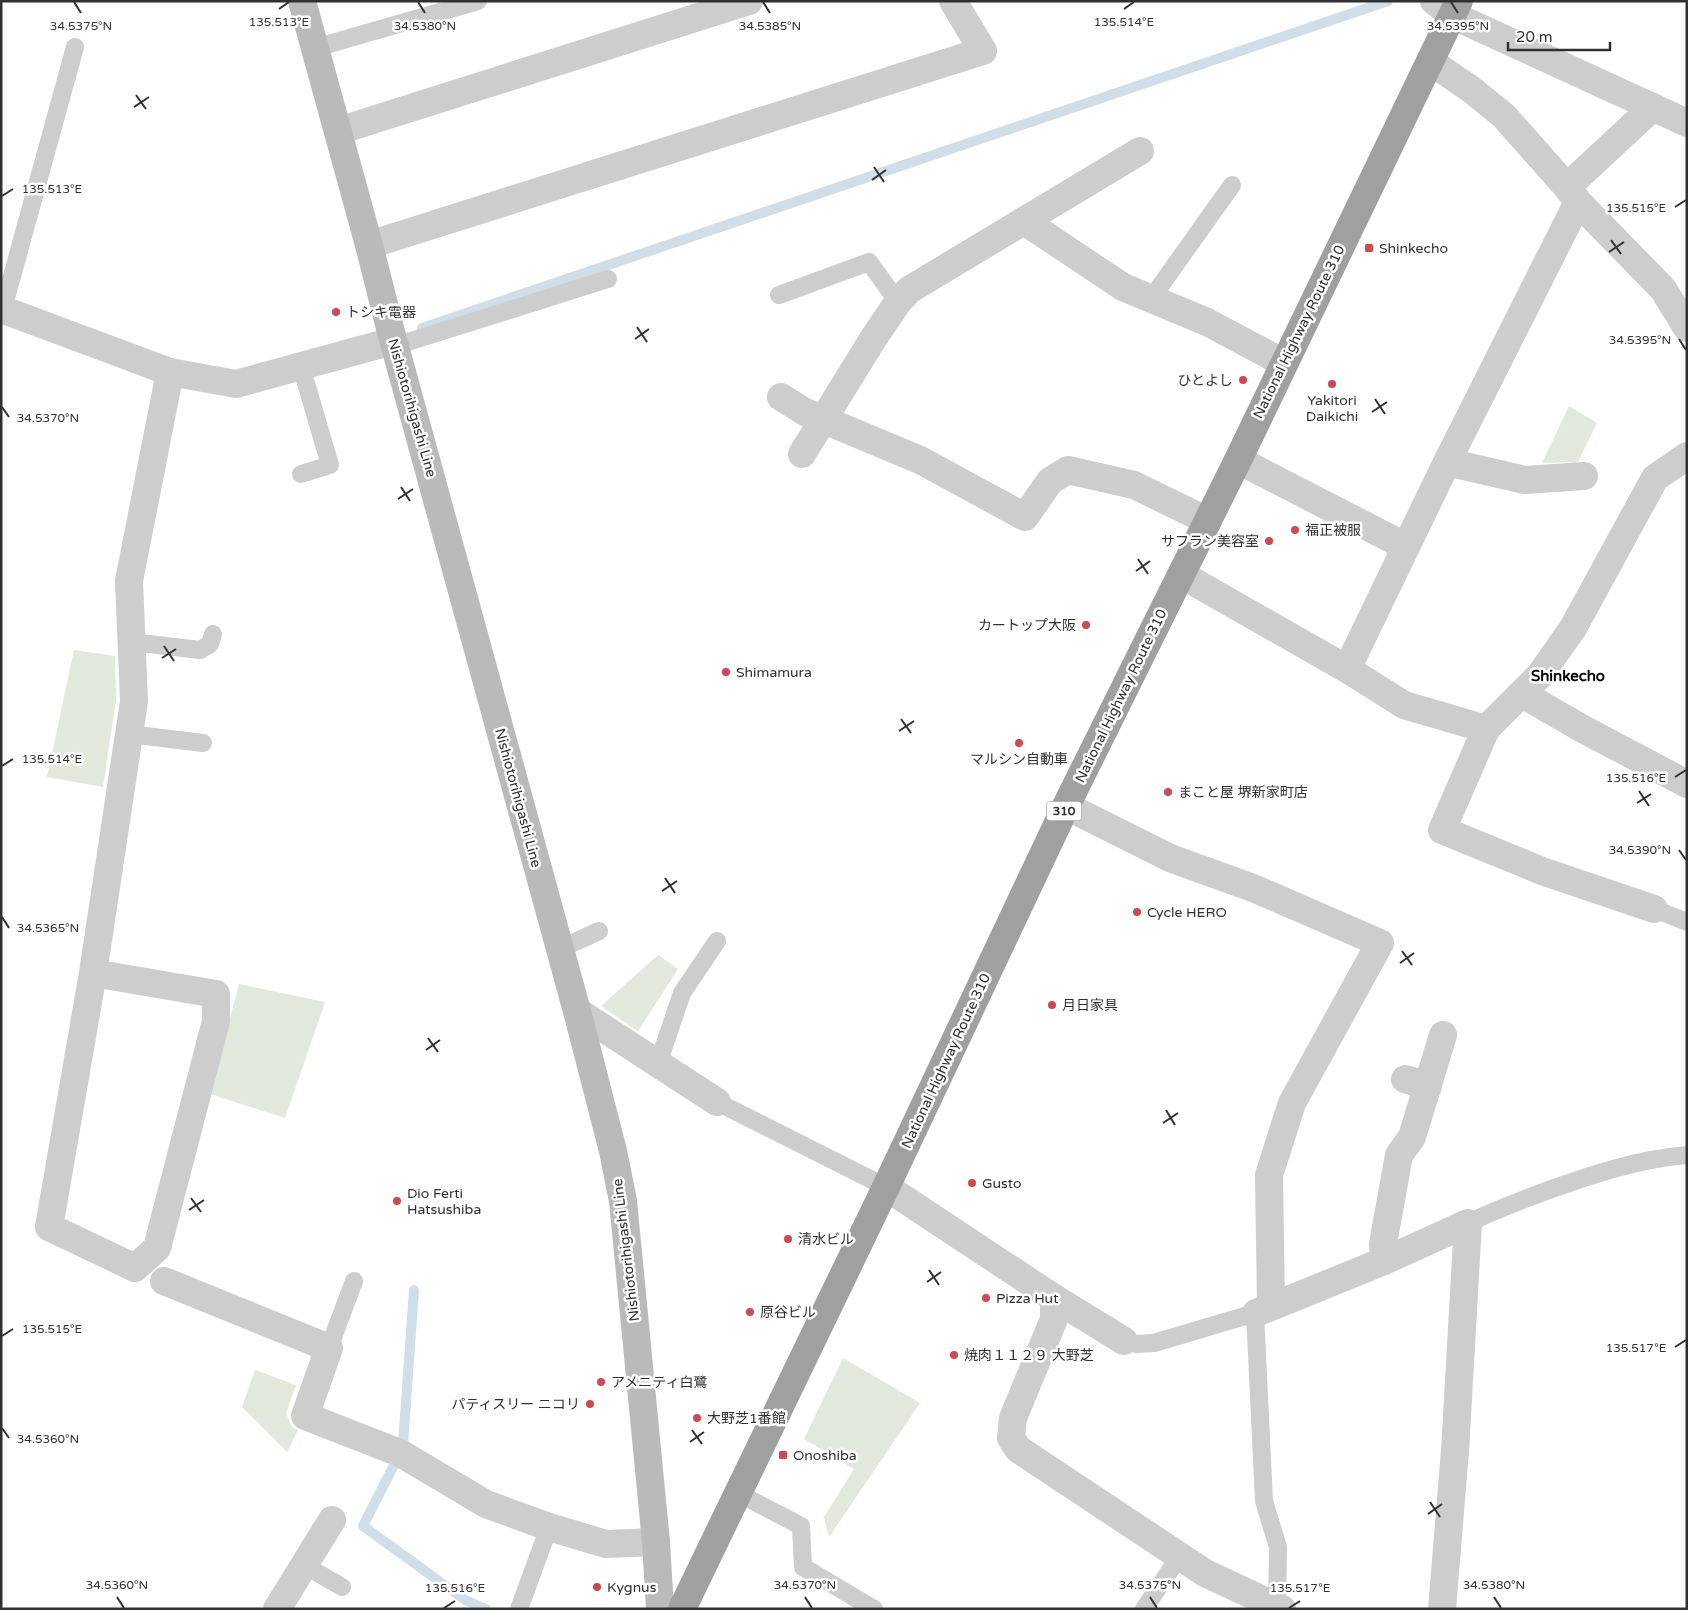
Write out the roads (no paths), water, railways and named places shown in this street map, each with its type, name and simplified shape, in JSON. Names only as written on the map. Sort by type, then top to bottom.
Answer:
[{"type":"highway","name":"National Highway Route 310","points":[[682,1609],[886,1187],[1066,806],[1238,460],[1431,62],[1448,6]]},
{"type":"main road","name":"Nishiotorihigashi Line","points":[[302,1],[577,1011],[613,1151],[623,1201],[656,1542],[660,1609]]},
{"type":"street","points":[[338,131],[749,1]]},
{"type":"street","points":[[369,244],[983,51],[954,1]]},
{"type":"street","points":[[1448,6],[1687,123]]},
{"type":"street","points":[[1431,62],[1472,90],[1504,116],[1572,195],[1663,289],[1687,328]]},
{"type":"street","points":[[1346,669],[1572,195],[1653,107]]},
{"type":"street","points":[[802,454],[873,339],[898,302],[909,290],[1140,151]]},
{"type":"street","points":[[1024,221],[1123,287],[1207,322],[1284,362]]},
{"type":"street","points":[[2,309],[170,372],[236,384],[394,343]]},
{"type":"street","points":[[93,973],[216,994],[216,1021],[157,1248],[135,1268],[49,1227],[93,973],[134,701],[129,580],[170,372]]},
{"type":"street","points":[[781,397],[804,412],[920,460],[1025,517],[1050,481],[1068,470],[1134,485],[1208,521]]},
{"type":"street","points":[[1654,910],[1542,871],[1442,830],[1486,729],[1540,675],[1573,628],[1655,478],[1687,456]]},
{"type":"street","points":[[1238,460],[1406,546]]},
{"type":"street","points":[[1446,462],[1525,480],[1584,476]]},
{"type":"street","points":[[1182,574],[1346,669],[1404,705],[1486,729]]},
{"type":"street","points":[[1522,694],[1583,729],[1687,784]]},
{"type":"street","points":[[1066,806],[1170,858],[1252,888],[1380,942],[1292,1103],[1269,1175],[1263,1309],[1384,1261],[1468,1223],[1455,1451],[1442,1609]]},
{"type":"street","points":[[577,1011],[717,1102]]},
{"type":"street","points":[[1384,1261],[1383,1244],[1399,1155],[1412,1137],[1416,1083],[1443,1035]]},
{"type":"street","points":[[886,1187],[1054,1298],[1124,1341]]},
{"type":"street","points":[[164,1281],[196,1304],[329,1348],[304,1416],[400,1454],[486,1504],[549,1527],[606,1544],[656,1542]]},
{"type":"street","points":[[1054,1298],[1054,1319],[1013,1418],[1011,1438],[1018,1449],[1205,1573],[1279,1608]]},
{"type":"street","points":[[277,1609],[332,1520]]},
{"type":"lane","points":[[315,48],[478,1]]},
{"type":"lane","points":[[2,309],[76,48]]},
{"type":"lane","points":[[1151,299],[1232,185]]},
{"type":"lane","points":[[779,295],[870,262],[898,302]]},
{"type":"lane","points":[[394,343],[608,279]]},
{"type":"lane","points":[[301,366],[330,465],[301,474]]},
{"type":"lane","points":[[132,642],[200,650],[210,644],[213,634]]},
{"type":"lane","points":[[129,734],[203,743]]},
{"type":"lane","points":[[1654,910],[1687,922]]},
{"type":"lane","points":[[560,949],[599,931]]},
{"type":"lane","points":[[658,1064],[682,993],[717,941]]},
{"type":"lane","points":[[717,1102],[886,1187]]},
{"type":"lane","points":[[1468,1223],[1494,1210],[1586,1177],[1657,1157],[1687,1155]]},
{"type":"lane","points":[[329,1348],[354,1281]]},
{"type":"lane","points":[[1124,1341],[1137,1344],[1154,1343],[1263,1309],[1264,1501],[1278,1547],[1279,1608]]},
{"type":"lane","points":[[738,1492],[801,1526],[802,1566],[874,1609]]},
{"type":"lane","points":[[519,1609],[549,1527]]},
{"type":"lane","points":[[1144,1609],[1179,1557]]},
{"type":"lane","points":[[304,1565],[342,1587]]},
{"type":"waterway","points":[[422,328],[1388,1]]},
{"type":"waterway","points":[[403,1444],[414,1290]]},
{"type":"waterway","points":[[394,1465],[363,1526],[465,1600],[486,1609]]},
{"type":"place","name":"Shinkecho","points":[[1369,248]]},
{"type":"place","name":"トシキ電器","points":[[336,312]]},
{"type":"place","name":"ひとよし","points":[[1243,380]]},
{"type":"place","name":"Yakitori Daikichi","points":[[1332,384]]},
{"type":"place","name":"福正被服","points":[[1295,530]]},
{"type":"place","name":"サフラン美容室","points":[[1269,541]]},
{"type":"place","name":"カートップ大阪","points":[[1086,625]]},
{"type":"place","name":"Shimamura","points":[[726,672]]},
{"type":"place","name":"マルシン自動車","points":[[1019,743]]},
{"type":"place","name":"まこと屋 堺新家町店","points":[[1168,792]]},
{"type":"place","name":"Cycle HERO","points":[[1137,912]]},
{"type":"place","name":"月日家具","points":[[1052,1005]]},
{"type":"place","name":"Gusto","points":[[972,1183]]},
{"type":"place","name":"Dio Ferti Hatsushiba","points":[[397,1201]]},
{"type":"place","name":"清水ビル","points":[[788,1239]]},
{"type":"place","name":"Pizza Hut","points":[[986,1298]]},
{"type":"place","name":"原谷ビル","points":[[750,1312]]},
{"type":"place","name":"焼肉１１２９ 大野芝","points":[[954,1355]]},
{"type":"place","name":"アメニティ白鷺","points":[[601,1382]]},
{"type":"place","name":"パティスリー ニコリ","points":[[590,1404]]},
{"type":"place","name":"大野芝1番館","points":[[697,1418]]},
{"type":"place","name":"Onoshiba","points":[[783,1455]]},
{"type":"place","name":"Kygnus","points":[[597,1587]]},
{"type":"district","name":"Shinkecho","points":[[1568,676]]}]
